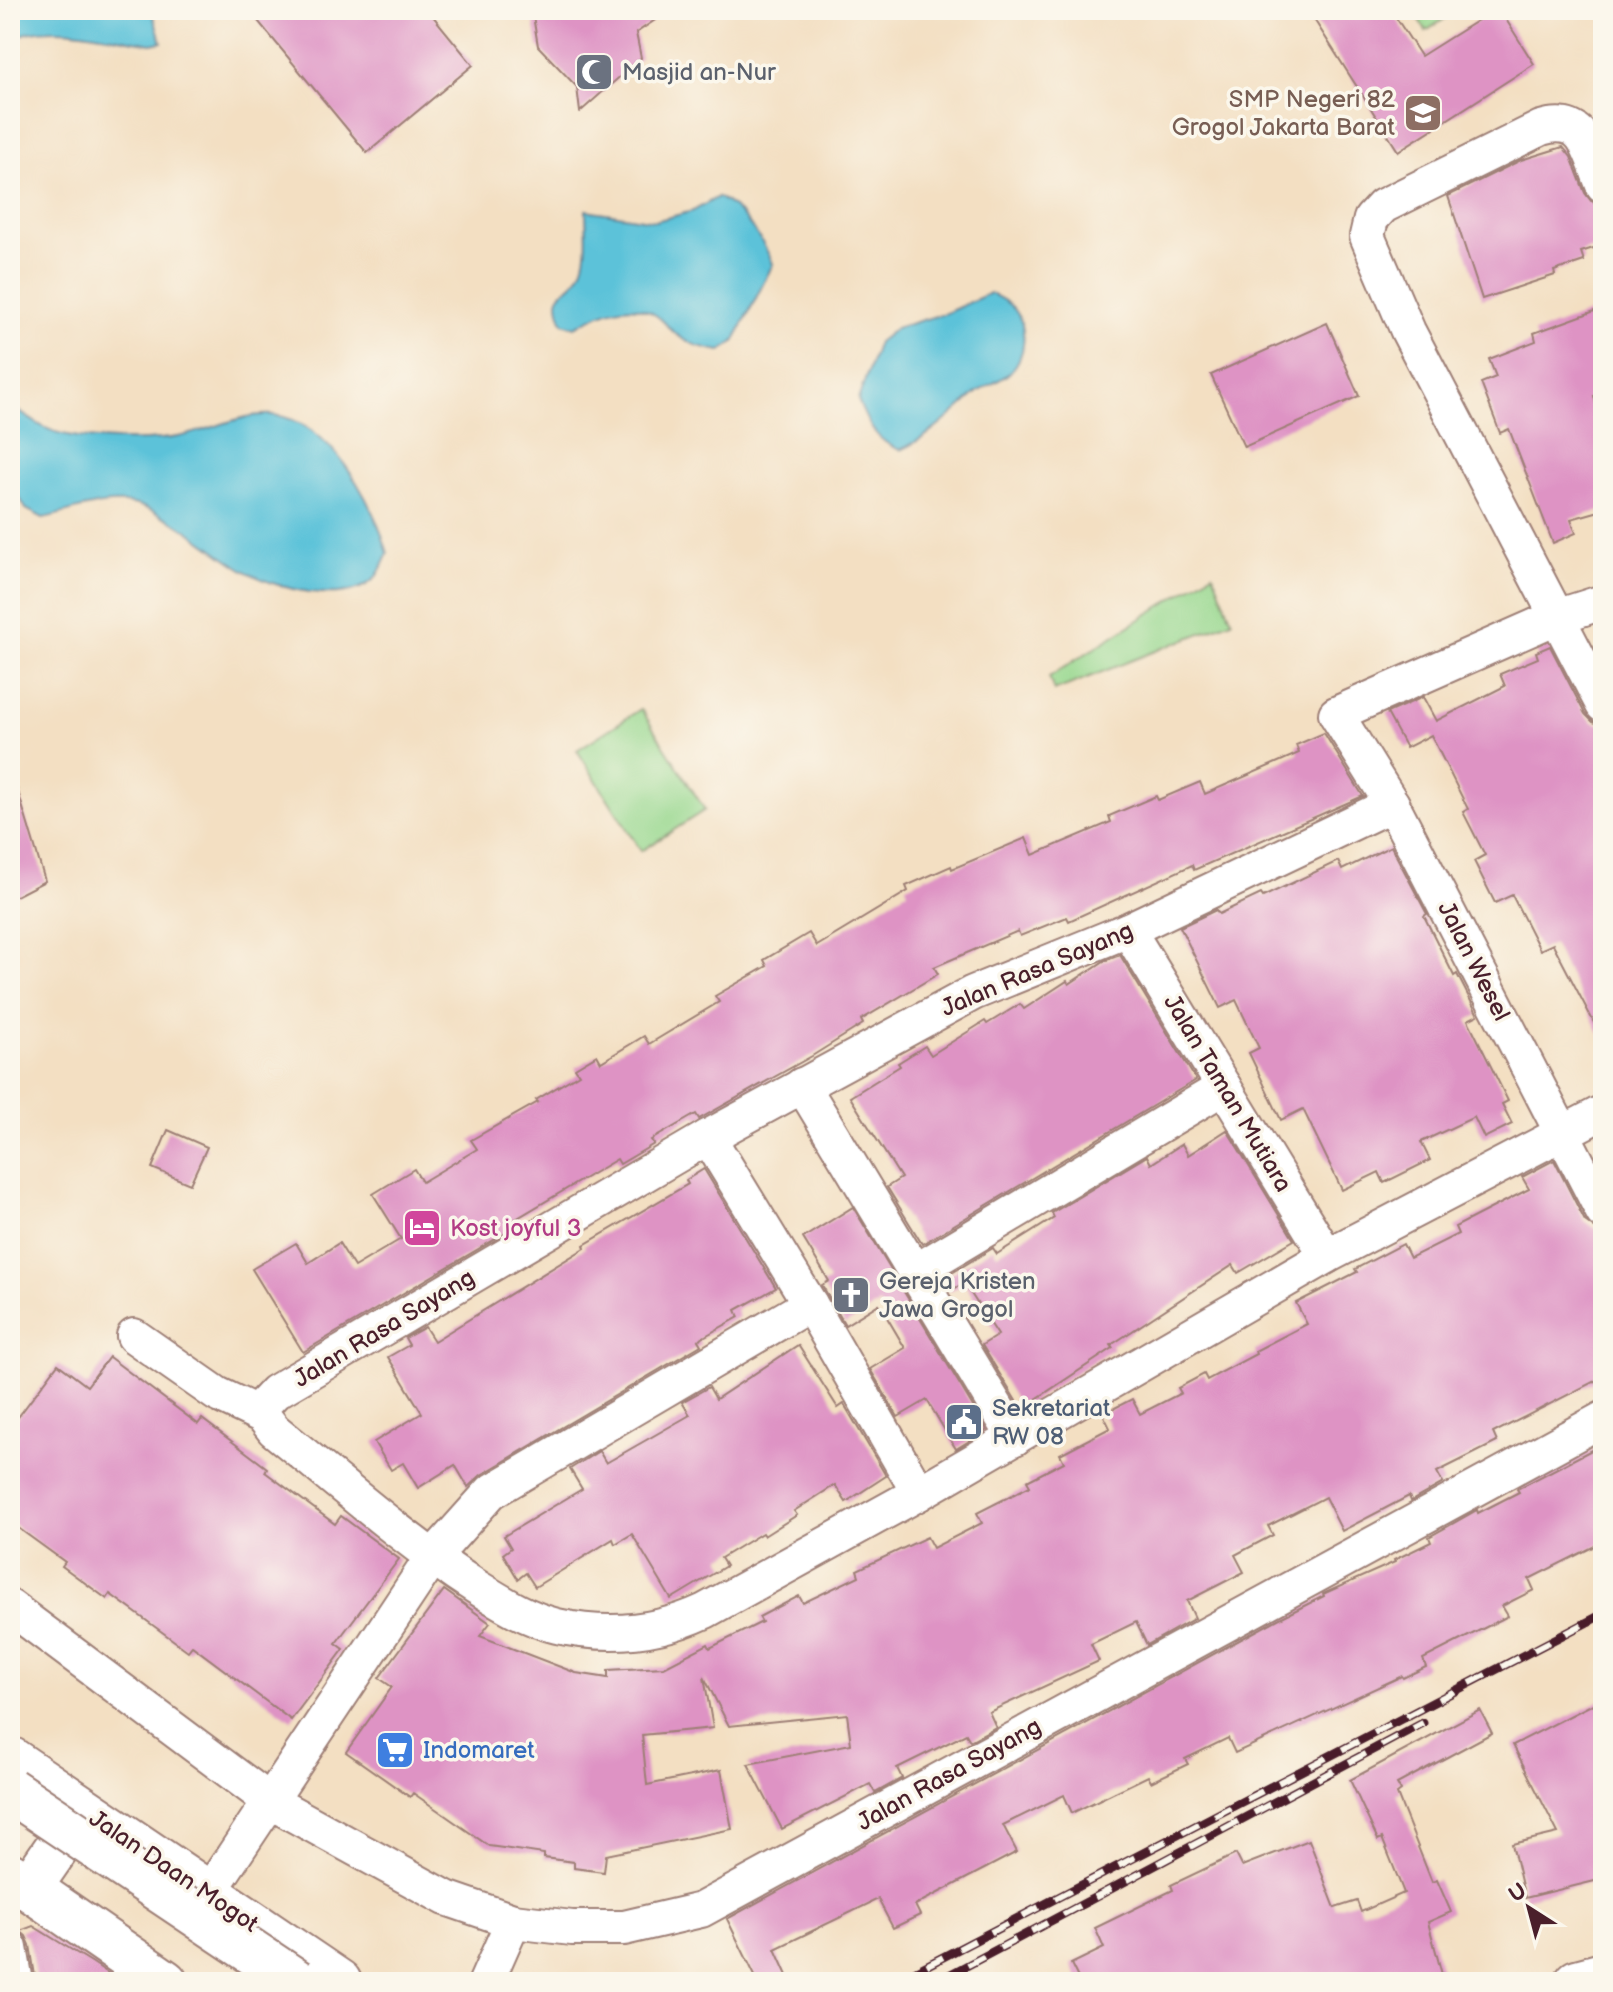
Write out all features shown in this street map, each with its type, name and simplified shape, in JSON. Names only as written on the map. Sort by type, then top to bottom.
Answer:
[{"type":"highway","name":"Jalan Daan Mogot","points":[[10,1759],[339,1982]]},
{"type":"highway","name":"Jalan Daan Mogot","points":[[10,1790],[297,1982]]},
{"type":"highway","points":[[83,1810],[19,1882],[165,1982]]},
{"type":"highway","name":"Jalan Daan Mogot","points":[[10,1815],[259,1982]]},
{"type":"highway","points":[[1577,1982],[1603,1975]]},
{"type":"street","points":[[1603,185],[1584,140],[1576,129],[1559,123],[1541,128],[1383,206],[1371,219],[1367,236],[1408,331],[1603,705]]},
{"type":"street","points":[[1559,616],[1603,602]]},
{"type":"street","name":"Jalan Wesel","points":[[1559,616],[1336,714],[1382,809],[1563,1132],[1603,1212]]},
{"type":"street","name":"Jalan Rasa Sayang","points":[[263,1416],[261,1407],[275,1392],[802,1085],[973,993],[1128,930],[1382,809]]},
{"type":"street","name":"Jalan Taman Mutiara","points":[[1128,930],[1327,1256]]},
{"type":"street","points":[[802,1085],[1015,1438]]},
{"type":"street","points":[[916,1271],[1224,1087]]},
{"type":"street","points":[[134,1336],[217,1394],[263,1416],[274,1430],[432,1558],[513,1610],[555,1626],[605,1633],[637,1632],[691,1617],[919,1493],[1327,1256],[1603,1112]]},
{"type":"street","points":[[708,1137],[810,1304],[919,1493]]},
{"type":"street","points":[[208,1894],[432,1558],[491,1492],[810,1304]]},
{"type":"street","name":"Jalan Rasa Sayang","points":[[10,1607],[271,1802],[446,1898],[513,1921],[572,1928],[624,1928],[701,1910],[1603,1419]]},
{"type":"street","points":[[486,1982],[513,1921]]},
{"type":"street","points":[[10,1948],[16,1982]]},
{"type":"green space","points":[[1413,10],[1458,10],[1426,31]]},
{"type":"green space","points":[[1213,573],[1232,621],[1054,691],[1049,677]]},
{"type":"green space","points":[[641,709],[705,810],[641,851],[577,750]]},
{"type":"water","points":[[10,10],[151,10],[162,42],[152,44],[60,30],[42,30],[10,40]]},
{"type":"water","points":[[718,197],[751,226],[773,264],[734,342],[721,351],[705,348],[684,340],[647,310],[636,308],[604,312],[575,327],[563,323],[559,297],[575,281],[583,267],[587,243],[586,210],[655,221],[693,211]]},
{"type":"water","points":[[990,293],[1012,307],[1022,325],[1022,350],[1015,366],[911,445],[900,450],[885,442],[869,424],[858,400],[878,342],[896,328],[946,313]]},
{"type":"water","points":[[10,405],[56,432],[104,439],[178,437],[261,415],[294,421],[314,432],[347,468],[361,489],[388,553],[373,580],[360,588],[345,592],[309,592],[257,577],[181,527],[140,506],[104,504],[43,518],[26,509],[10,481]]},
{"type":"building","points":[[249,10],[428,10],[473,65],[367,153]]},
{"type":"building","name":"Masjid an-Nur","points":[[532,10],[670,10],[636,33],[641,58],[580,112],[577,87],[538,46]]},
{"type":"building","name":"SMP Negeri 82 Grogol Jakarta Barat","points":[[1308,10],[1391,10],[1421,56],[1494,10],[1500,10],[1534,64],[1398,151]]},
{"type":"building","points":[[1563,147],[1571,157],[1585,193],[1591,201],[1602,205],[1603,245],[1581,252],[1584,261],[1554,271],[1555,275],[1482,299],[1448,196],[1521,160]]},
{"type":"building","points":[[1603,308],[1603,393],[1594,396],[1603,432],[1603,510],[1571,519],[1576,533],[1553,543],[1509,429],[1500,433],[1481,383],[1496,377],[1489,359],[1536,341],[1534,333]]},
{"type":"building","points":[[1327,323],[1359,396],[1244,447],[1211,375]]},
{"type":"building","points":[[1550,646],[1585,714],[1593,722],[1603,725],[1603,1040],[1553,944],[1540,950],[1512,895],[1495,903],[1474,861],[1485,855],[1463,812],[1468,809],[1431,735],[1406,748],[1387,713],[1423,697],[1436,721],[1505,686],[1500,674],[1538,658],[1536,652]]},
{"type":"building","points":[[1324,733],[1363,796],[1194,870],[1192,865],[1069,921],[1067,917],[1020,936],[1018,931],[934,967],[938,974],[861,1020],[863,1024],[812,1056],[699,1119],[696,1114],[651,1140],[654,1144],[620,1164],[617,1159],[511,1222],[514,1228],[303,1352],[252,1269],[296,1243],[308,1263],[339,1243],[354,1267],[401,1239],[373,1194],[414,1169],[422,1182],[477,1149],[471,1140],[538,1102],[536,1100],[579,1074],[575,1068],[597,1055],[601,1062],[644,1036],[649,1044],[719,1002],[715,996],[767,966],[764,960],[809,933],[817,946],[908,891],[906,886],[951,866],[952,869],[1026,838],[1033,855],[1111,822],[1109,816],[1200,782],[1205,794],[1299,753],[1296,745]]},
{"type":"building","points":[[16,785],[45,881],[10,899],[10,786]]},
{"type":"building","points":[[1391,846],[1427,914],[1424,916],[1454,976],[1457,974],[1478,1015],[1468,1020],[1508,1101],[1502,1104],[1512,1124],[1484,1138],[1474,1117],[1421,1142],[1430,1160],[1384,1183],[1379,1172],[1342,1190],[1303,1109],[1281,1120],[1249,1053],[1259,1048],[1236,1000],[1220,1008],[1180,927],[1216,910],[1219,914],[1261,894],[1263,897],[1338,861],[1342,870]]},
{"type":"building","points":[[1120,955],[1196,1080],[922,1244],[887,1187],[901,1178],[850,1097],[900,1066],[898,1063],[925,1046],[931,1055],[985,1021],[987,1024],[1020,1004],[1024,1009],[1067,981],[1069,984],[1104,961]]},
{"type":"building","points":[[168,1130],[207,1147],[190,1184],[152,1168]]},
{"type":"building","points":[[1227,1130],[1294,1240],[1238,1273],[1233,1265],[1021,1409],[982,1345],[998,1335],[964,1283],[950,1291],[942,1279],[993,1248],[997,1254],[1054,1218],[1052,1213],[1147,1156],[1151,1164],[1182,1144],[1188,1155]]},
{"type":"building","points":[[1554,1160],[1585,1221],[1599,1231],[1603,1240],[1603,1377],[1493,1433],[1497,1442],[1437,1472],[1443,1483],[1411,1501],[1409,1496],[1342,1531],[1325,1497],[1268,1526],[1273,1535],[1235,1555],[1244,1572],[1187,1601],[1195,1618],[1147,1645],[1136,1622],[1091,1644],[1099,1661],[989,1712],[996,1727],[970,1741],[966,1734],[897,1768],[902,1778],[875,1793],[870,1784],[782,1829],[748,1764],[851,1744],[847,1714],[729,1726],[704,1677],[713,1728],[642,1735],[647,1785],[721,1770],[732,1829],[606,1855],[604,1872],[574,1868],[574,1862],[544,1858],[544,1854],[489,1846],[413,1793],[410,1797],[346,1752],[392,1687],[379,1678],[444,1590],[490,1623],[480,1636],[576,1673],[608,1678],[608,1670],[664,1667],[708,1644],[710,1648],[762,1622],[759,1617],[799,1596],[803,1603],[859,1576],[857,1570],[927,1537],[933,1548],[982,1523],[977,1513],[1030,1486],[1027,1481],[1064,1462],[1060,1454],[1110,1428],[1103,1414],[1132,1399],[1140,1414],[1181,1393],[1178,1388],[1204,1374],[1207,1380],[1256,1354],[1255,1351],[1307,1324],[1296,1303],[1403,1244],[1410,1258],[1458,1234],[1455,1227],[1529,1189],[1522,1177]]},
{"type":"building","points":[[704,1169],[776,1288],[736,1310],[739,1317],[698,1340],[701,1345],[481,1475],[468,1487],[455,1465],[418,1488],[403,1463],[391,1470],[374,1442],[422,1413],[388,1357],[409,1345],[405,1338],[425,1327],[434,1341],[585,1248],[584,1245],[688,1184],[686,1180]]},
{"type":"building","points":[[853,1207],[987,1430],[956,1449],[927,1400],[898,1417],[870,1369],[905,1348],[879,1304],[845,1325],[822,1285],[829,1281],[803,1238]]},
{"type":"building","points":[[798,1345],[838,1408],[844,1404],[886,1476],[846,1502],[835,1485],[794,1511],[797,1515],[721,1558],[726,1566],[671,1599],[632,1534],[615,1544],[613,1539],[535,1587],[526,1573],[518,1579],[503,1554],[511,1548],[504,1536],[582,1489],[570,1469],[599,1451],[606,1463],[690,1415],[682,1402],[709,1387],[716,1399]]},
{"type":"building","points":[[109,1357],[198,1424],[202,1419],[267,1468],[265,1472],[335,1524],[341,1516],[399,1559],[336,1643],[344,1649],[291,1720],[192,1646],[188,1651],[110,1594],[107,1599],[62,1566],[65,1562],[10,1522],[10,1428],[58,1364],[87,1386]]},
{"type":"building","points":[[1603,1444],[1603,1542],[1529,1579],[1534,1590],[1502,1606],[1508,1616],[1423,1659],[1426,1667],[1235,1753],[1228,1738],[1185,1759],[1188,1764],[1151,1782],[1148,1776],[1072,1813],[1064,1795],[1003,1825],[1017,1852],[915,1905],[920,1915],[893,1928],[878,1899],[775,1949],[790,1982],[758,1982],[727,1919],[1323,1594],[1395,1562],[1431,1542],[1429,1537],[1477,1510],[1478,1513],[1519,1492],[1517,1489]]},
{"type":"building","points":[[1603,1699],[1603,1879],[1525,1898],[1512,1844],[1558,1833],[1513,1745]]},
{"type":"building","points":[[1480,1710],[1492,1733],[1397,1784],[1401,1791],[1397,1794],[1432,1882],[1437,1880],[1451,1912],[1428,1922],[1444,1982],[1080,1982],[1071,1964],[1104,1948],[1095,1928],[1173,1890],[1171,1885],[1236,1854],[1242,1866],[1309,1840],[1335,1908],[1357,1901],[1361,1912],[1404,1893],[1382,1838],[1378,1840],[1350,1780]]},
{"type":"building","points":[[33,1926],[121,1982],[36,1982],[30,1945],[20,1931]]},
{"type":"railway","points":[[895,1982],[1603,1614]]},
{"type":"railway","points":[[936,1982],[1423,1723]]},
{"type":"place","name":"Masjid an-Nur","points":[[594,72]]},
{"type":"place","name":"SMP Negeri 82 Grogol Jakarta Barat","points":[[1423,113]]},
{"type":"place","name":"Kost joyful 3","points":[[422,1228]]},
{"type":"place","name":"Gereja Kristen Jawa Grogol","points":[[851,1295]]},
{"type":"place","name":"Sekretariat RW 08","points":[[964,1422]]},
{"type":"place","name":"Indomaret","points":[[395,1750]]}]
